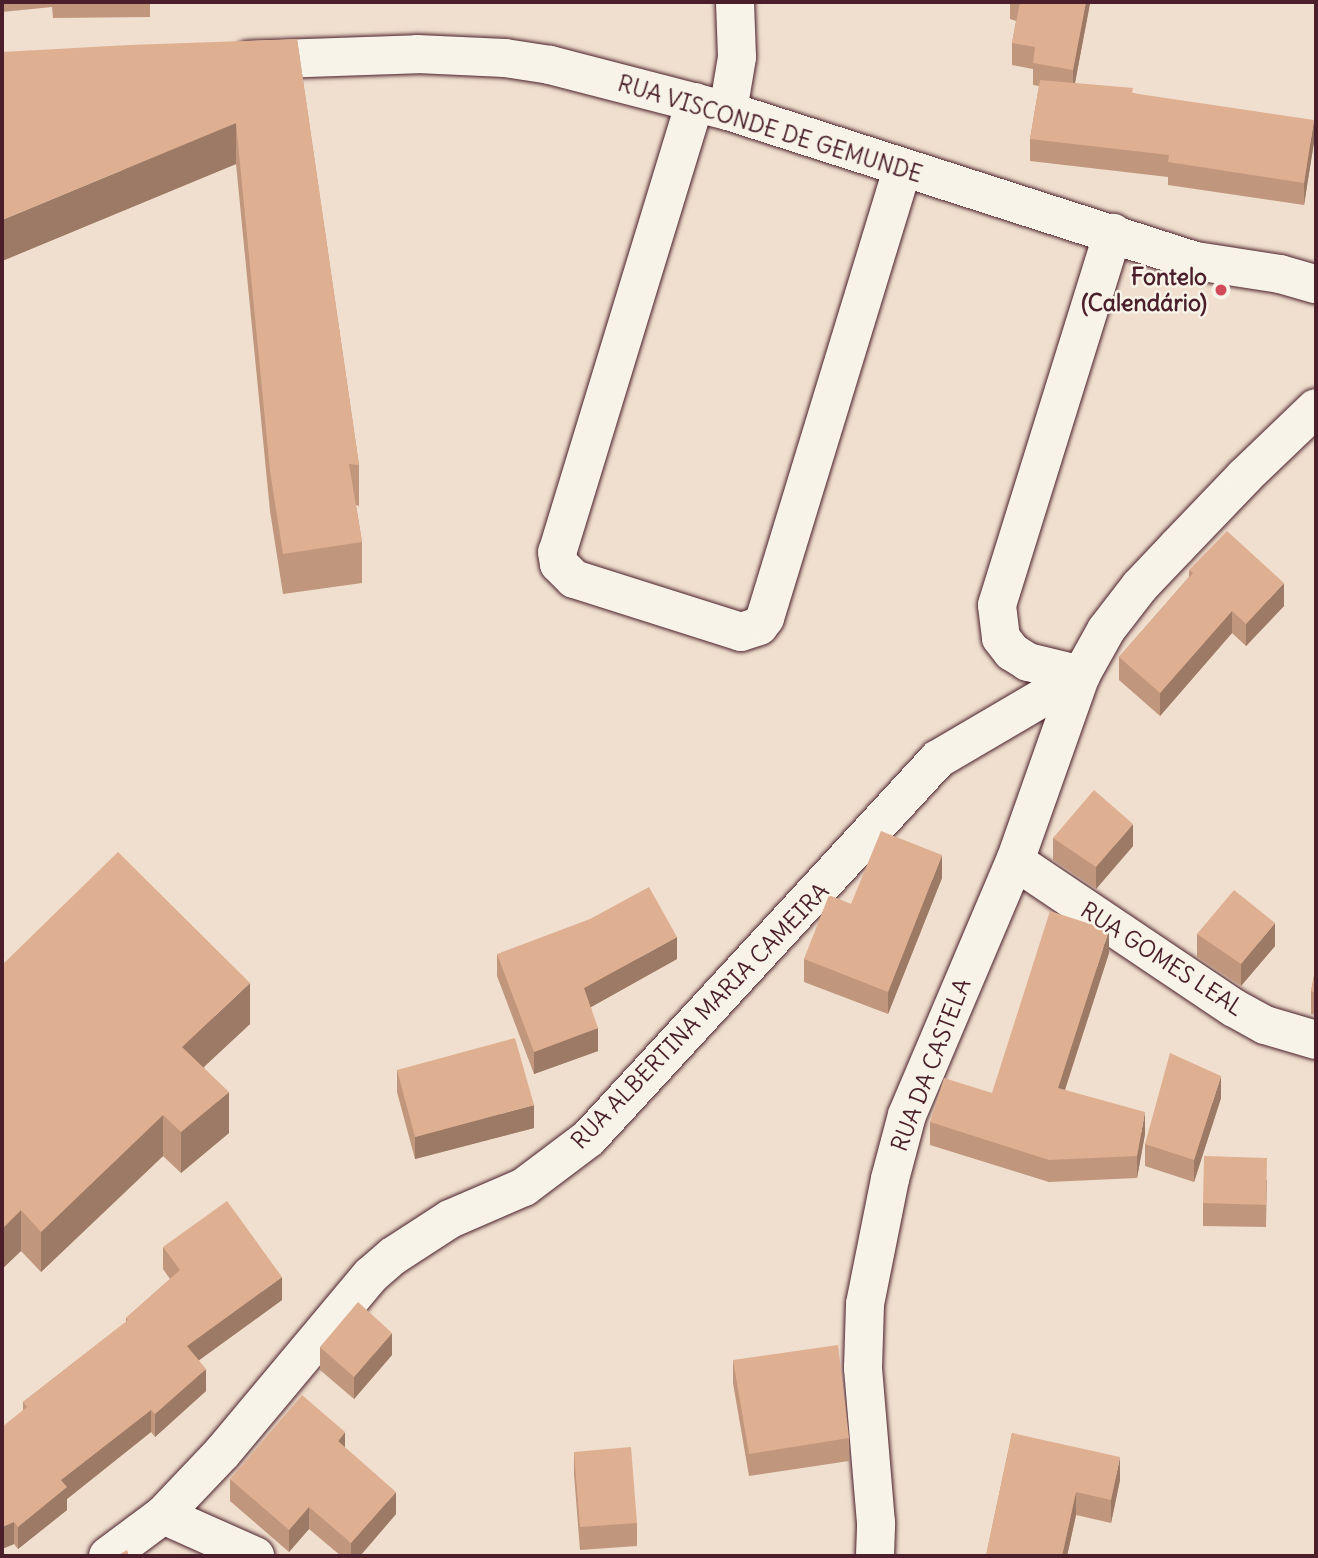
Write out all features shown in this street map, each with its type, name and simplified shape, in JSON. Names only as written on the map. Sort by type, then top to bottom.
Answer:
[{"type":"street","points":[[735,2],[737,57],[712,106],[557,552],[559,564],[574,579],[741,632],[759,625],[765,618],[902,169]]},
{"type":"street","name":"RUA VISCONDE DE GEMUNDE","points":[[209,61],[417,54],[505,58],[550,65],[712,106],[1196,261],[1280,274],[1316,284]]},
{"type":"street","points":[[1081,675],[1028,662],[1012,652],[1001,638],[998,605],[1113,233]]},
{"type":"street","name":"RUA DA CASTELA","points":[[874,1556],[876,1523],[863,1368],[865,1304],[877,1236],[907,1115],[1015,861],[1081,675],[1106,630],[1140,586],[1245,476],[1316,408]]},
{"type":"street","name":"RUA ALBERTINA MARIA CAMEIRA","points":[[108,1556],[163,1515],[222,1453],[371,1275],[393,1256],[450,1219],[524,1187],[589,1138],[938,759],[1081,675]]},
{"type":"street","name":"RUA GOMES LEAL","points":[[1015,861],[1234,1008],[1265,1025],[1316,1040]]},
{"type":"street","points":[[163,1515],[255,1556]]},
{"type":"building","points":[[1020,2],[1086,2],[1073,70],[1033,63],[1035,47],[1012,43]]},
{"type":"building","points":[[297,39],[359,465],[349,464],[362,542],[283,554],[270,471],[236,123],[2,220],[2,52]]},
{"type":"building","points":[[1040,80],[1133,88],[1132,93],[1314,120],[1304,183],[1168,162],[1169,155],[1030,139]]},
{"type":"building","points":[[1227,531],[1284,583],[1246,624],[1232,611],[1160,693],[1119,657],[1193,573],[1189,570]]},
{"type":"building","points":[[1094,790],[1133,824],[1096,867],[1053,838]]},
{"type":"building","points":[[881,831],[942,855],[888,992],[804,959],[829,895],[851,904]]},
{"type":"building","points":[[118,852],[250,983],[182,1047],[229,1092],[181,1132],[163,1115],[41,1232],[21,1210],[2,1229],[2,965]]},
{"type":"building","points":[[649,887],[677,937],[584,988],[598,1028],[534,1052],[497,954],[590,919]]},
{"type":"building","points":[[1234,890],[1275,923],[1241,964],[1197,934]]},
{"type":"building","points":[[1050,911],[1109,930],[1058,1088],[1145,1112],[1137,1156],[1049,1160],[930,1122],[944,1078],[992,1093]]},
{"type":"building","points":[[1316,965],[1316,993],[1311,991]]},
{"type":"building","points":[[515,1038],[534,1105],[415,1137],[397,1070]]},
{"type":"building","points":[[1170,1053],[1221,1076],[1194,1160],[1145,1144]]},
{"type":"building","points":[[1204,1156],[1267,1158],[1266,1205],[1203,1203]]},
{"type":"building","points":[[227,1201],[282,1277],[187,1346],[206,1369],[155,1414],[151,1410],[61,1480],[67,1487],[18,1527],[14,1522],[2,1527],[2,1427],[27,1407],[23,1402],[128,1320],[126,1318],[180,1270],[163,1247]]},
{"type":"building","points":[[358,1302],[392,1333],[354,1377],[320,1347]]},
{"type":"building","points":[[838,1345],[849,1438],[749,1454],[733,1360]]},
{"type":"building","points":[[302,1395],[345,1432],[338,1441],[396,1492],[351,1543],[309,1507],[289,1530],[230,1479]]},
{"type":"building","points":[[1012,1433],[1120,1457],[1111,1500],[1076,1492],[1062,1556],[986,1555]]},
{"type":"building","points":[[631,1447],[637,1523],[580,1527],[574,1452]]},
{"type":"building","points":[[127,1550],[129,1556],[117,1556]]},
{"type":"place","name":"Fontelo (Calendário)","points":[[1221,290]]}]
